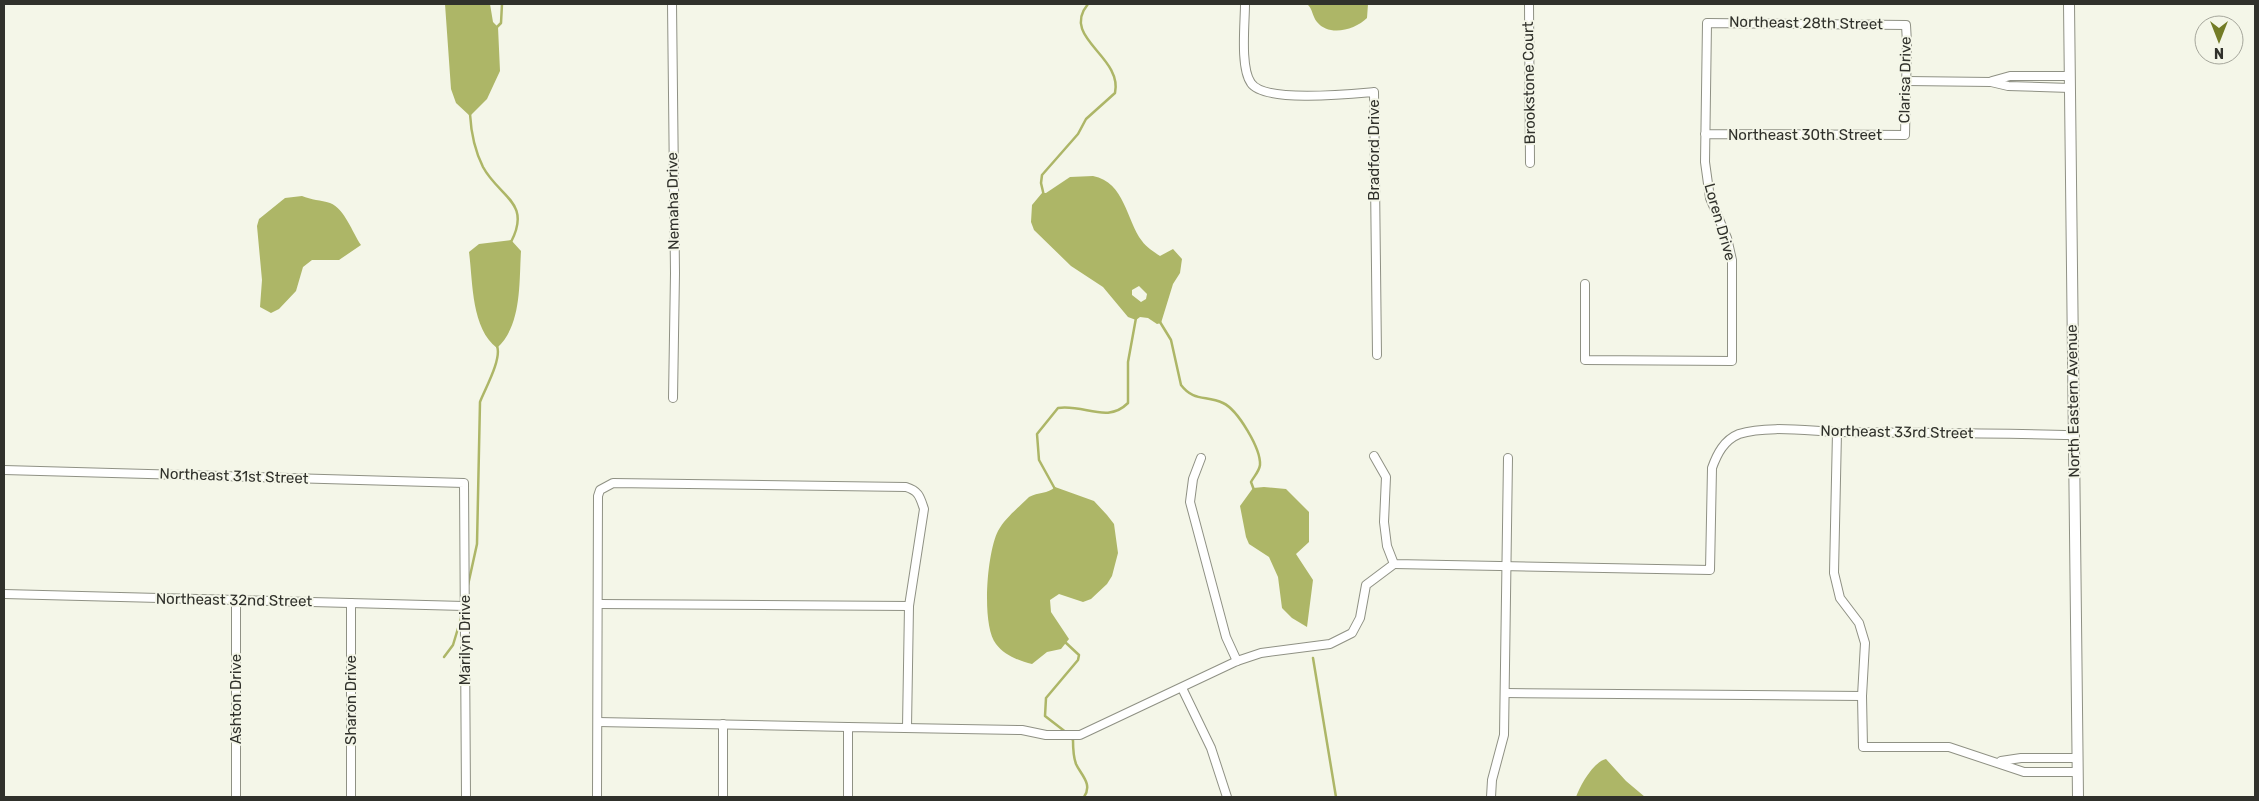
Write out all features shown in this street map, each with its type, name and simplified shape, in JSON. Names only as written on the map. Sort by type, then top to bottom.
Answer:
[{"type":"main road","name":"North Eastern Avenue","points":[[2069,4],[2078,797]]},
{"type":"street","name":"Nemaha Drive","points":[[672,4],[673,398]]},
{"type":"street","name":"Bradford Drive","points":[[1245,4],[1246,65],[1249,80],[1256,88],[1275,94],[1374,92],[1376,355]]},
{"type":"street","name":"Brookstone Court","points":[[1528,4],[1530,163]]},
{"type":"street","name":"Northeast 28th Street","points":[[1707,23],[1906,26]]},
{"type":"street","name":"Loren Drive","points":[[1585,284],[1585,360],[1732,361],[1732,260],[1727,238],[1710,198],[1705,162],[1707,23]]},
{"type":"street","name":"Clarisa Drive","points":[[1905,134],[1907,81],[1906,26]]},
{"type":"street","points":[[1990,82],[2010,76],[2070,76]]},
{"type":"street","points":[[1907,81],[1990,82],[2008,86],[2070,88]]},
{"type":"street","name":"Northeast 30th Street","points":[[1705,134],[1905,134]]},
{"type":"street","name":"Northeast 33rd Street","points":[[1505,566],[1710,570],[1712,468],[1716,455],[1724,444],[1738,435],[1755,431],[2074,435]]},
{"type":"street","points":[[1837,432],[1834,573],[1840,598],[1859,623],[1865,643],[1862,696],[1863,747],[1948,747],[1999,762],[2024,772],[2078,772]]},
{"type":"street","points":[[1374,456],[1386,477],[1384,522],[1387,546],[1394,564]]},
{"type":"street","points":[[1201,458],[1193,479],[1190,502],[1226,637],[1236,661]]},
{"type":"street","points":[[1491,797],[1492,780],[1504,735],[1508,458]]},
{"type":"street","name":"Northeast 31st Street","points":[[4,470],[464,483]]},
{"type":"street","name":"Marilyn Drive","points":[[464,483],[466,797]]},
{"type":"street","points":[[597,797],[598,496],[600,490],[613,483],[906,487],[914,489],[920,496],[924,509],[909,606],[907,727]]},
{"type":"street","points":[[598,722],[1022,730],[1046,735],[1080,735],[1236,661],[1261,653],[1330,644],[1352,633],[1360,618],[1366,586],[1394,564],[1505,566]]},
{"type":"street","name":"Northeast 32nd Street","points":[[4,594],[464,606]]},
{"type":"street","name":"Ashton Drive","points":[[236,600],[236,797]]},
{"type":"street","name":"Sharon Drive","points":[[351,603],[351,797]]},
{"type":"street","points":[[599,604],[909,606]]},
{"type":"street","points":[[1182,688],[1211,748],[1227,797]]},
{"type":"street","points":[[1505,693],[1862,696]]},
{"type":"street","points":[[722,724],[723,797]]},
{"type":"street","points":[[848,727],[848,797]]},
{"type":"street","points":[[1999,762],[2022,758],[2078,758]]},
{"type":"shaded area","points":[[445,4],[490,4],[493,22],[498,27],[500,71],[487,99],[470,116],[456,103],[451,89]]},
{"type":"shaded area","points":[[1307,4],[1368,4],[1367,18],[1356,26],[1342,30],[1328,29],[1322,27],[1317,22]]},
{"type":"shaded area","points":[[1093,176],[1104,180],[1112,186],[1124,203],[1142,241],[1160,256],[1173,249],[1182,259],[1180,273],[1173,284],[1161,323],[1157,324],[1148,318],[1140,317],[1136,320],[1128,317],[1103,287],[1071,266],[1034,230],[1031,222],[1032,205],[1042,193],[1046,193],[1070,177]],"holes":[[[1139,286],[1147,294],[1146,299],[1141,302],[1132,295],[1132,290]]]},
{"type":"shaded area","points":[[302,196],[330,203],[340,210],[361,245],[339,260],[312,260],[303,267],[296,291],[279,309],[271,313],[260,307],[262,280],[257,226],[259,219],[285,198]]},
{"type":"shaded area","points":[[511,240],[521,251],[518,303],[511,328],[497,348],[488,339],[478,317],[469,252],[479,244]]},
{"type":"shaded area","points":[[1055,487],[1094,501],[1114,524],[1118,553],[1112,576],[1107,584],[1091,599],[1083,602],[1059,594],[1050,600],[1051,612],[1069,639],[1061,649],[1047,652],[1032,664],[1007,654],[996,644],[991,635],[988,621],[987,588],[991,555],[998,531],[1012,513],[1029,497],[1049,491]]},
{"type":"shaded area","points":[[1253,488],[1286,489],[1309,512],[1309,542],[1296,554],[1313,580],[1307,627],[1292,618],[1282,608],[1278,577],[1269,557],[1249,544],[1246,537],[1240,506]]},
{"type":"shaded area","points":[[1606,759],[1626,781],[1645,797],[1576,797],[1592,769]]},
{"type":"waterway","points":[[496,28],[501,23],[502,4]]},
{"type":"waterway","points":[[1044,196],[1041,183],[1042,175],[1078,134],[1086,119],[1115,93],[1115,80],[1110,68],[1086,37],[1082,27],[1081,16],[1088,4]]},
{"type":"waterway","points":[[470,114],[474,141],[483,167],[516,209],[518,218],[511,242]]},
{"type":"waterway","points":[[1055,489],[1039,460],[1037,434],[1058,408],[1068,407],[1104,413],[1120,409],[1128,403],[1128,362],[1136,318]]},
{"type":"waterway","points":[[1160,322],[1171,340],[1181,385],[1191,394],[1223,403],[1229,407],[1242,421],[1248,431],[1257,450],[1260,465],[1258,472],[1251,482],[1254,490]]},
{"type":"waterway","points":[[468,585],[477,544],[480,402],[495,366],[498,352],[497,346]]},
{"type":"waterway","points":[[444,657],[453,645],[462,615]]},
{"type":"waterway","points":[[1065,642],[1079,655],[1078,660],[1046,698],[1045,716],[1067,733]]},
{"type":"waterway","points":[[1313,658],[1336,797]]},
{"type":"waterway","points":[[1070,737],[1073,740],[1076,764],[1087,784],[1084,797]]}]
